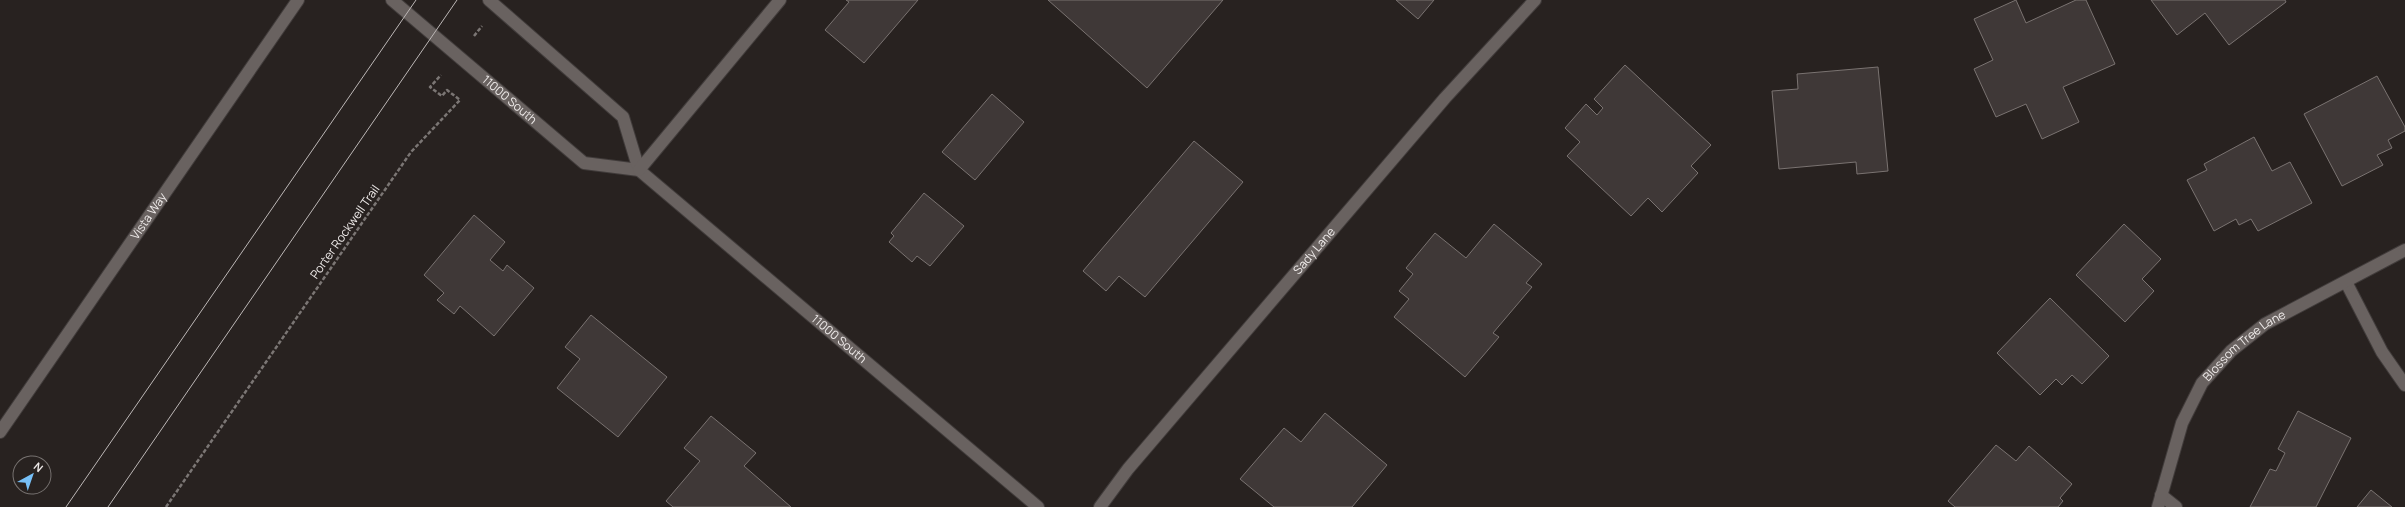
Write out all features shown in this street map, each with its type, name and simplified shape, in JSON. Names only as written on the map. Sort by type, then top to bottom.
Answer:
[{"type":"street","name":"Vista Way","points":[[0,432],[298,0]]},
{"type":"street","name":"11000 South","points":[[392,0],[584,163],[639,170],[1038,507]]},
{"type":"street","points":[[639,170],[780,0]]},
{"type":"street","name":"Sady Lane","points":[[1100,507],[1128,469],[1439,104],[1536,0]]},
{"type":"street","points":[[493,4],[623,117],[639,170]]},
{"type":"street","name":"Blossom Tree Lane","points":[[2158,507],[2182,423],[2202,383],[2231,351],[2266,324],[2405,250]]},
{"type":"street","points":[[2346,282],[2382,352],[2405,385]]},
{"type":"street","points":[[2161,495],[2176,507]]},
{"type":"path","name":"Porter Rockwell Trail","points":[[166,507],[411,152],[460,100],[447,90],[442,96],[430,87],[457,55],[493,4]]},
{"type":"building","points":[[846,0],[918,0],[864,63],[825,30],[849,2]]},
{"type":"building","points":[[1048,0],[1223,0],[1147,88]]},
{"type":"building","points":[[1396,0],[1434,0],[1418,19]]},
{"type":"building","points":[[2016,0],[2026,23],[2076,0],[2086,0],[2115,64],[2063,87],[2079,122],[2042,139],[2026,104],[1996,117],[1974,69],[1993,60],[1974,19]]},
{"type":"building","points":[[2151,0],[2285,0],[2286,2],[2229,45],[2205,13],[2177,35]]},
{"type":"building","points":[[1625,65],[1711,145],[1691,166],[1698,173],[1662,212],[1648,198],[1631,216],[1567,156],[1580,142],[1565,128],[1586,104],[1597,115],[1603,108],[1594,99]]},
{"type":"building","points":[[1878,67],[1888,171],[1857,174],[1856,162],[1779,169],[1772,91],[1798,89],[1797,74]]},
{"type":"building","points":[[2377,76],[2405,127],[2405,131],[2388,140],[2392,148],[2377,155],[2383,165],[2342,186],[2304,114]]},
{"type":"building","points":[[992,94],[1024,122],[975,180],[942,152]]},
{"type":"building","points":[[2254,137],[2272,171],[2290,162],[2312,203],[2258,231],[2251,219],[2239,225],[2236,219],[2214,231],[2187,180],[2207,170],[2204,164]]},
{"type":"building","points":[[1194,141],[1243,182],[1145,297],[1119,276],[1106,291],[1083,271]]},
{"type":"building","points":[[924,193],[964,226],[930,266],[917,256],[912,262],[889,242],[894,236],[891,233]]},
{"type":"building","points":[[474,215],[505,242],[490,260],[503,271],[507,265],[534,288],[494,336],[460,306],[454,314],[437,300],[444,293],[424,275]]},
{"type":"building","points":[[1494,224],[1542,264],[1526,283],[1532,287],[1493,333],[1499,337],[1465,377],[1394,317],[1409,299],[1399,291],[1413,274],[1406,268],[1435,233],[1466,258]]},
{"type":"building","points":[[2124,224],[2161,259],[2142,279],[2154,291],[2125,322],[2076,275]]},
{"type":"building","points":[[2050,298],[2109,356],[2082,384],[2072,375],[2062,385],[2056,379],[2040,395],[1997,353]]},
{"type":"building","points":[[591,315],[667,377],[618,437],[557,388],[580,359],[565,347]]},
{"type":"building","points":[[2298,411],[2351,438],[2316,507],[2250,507],[2270,469],[2276,471],[2285,453],[2278,449]]},
{"type":"building","points":[[1325,413],[1387,465],[1352,507],[1274,507],[1240,479],[1284,428],[1301,442]]},
{"type":"building","points":[[711,416],[756,453],[744,466],[791,507],[673,507],[666,501],[700,461],[684,448]]},
{"type":"building","points":[[1996,445],[2016,461],[2029,446],[2072,484],[2060,498],[2063,501],[2058,507],[1955,507],[1948,501]]},
{"type":"building","points":[[2371,490],[2392,507],[2357,507]]},
{"type":"tram line","points":[[66,507],[416,0]]},
{"type":"tram line","points":[[108,507],[457,0]]}]
